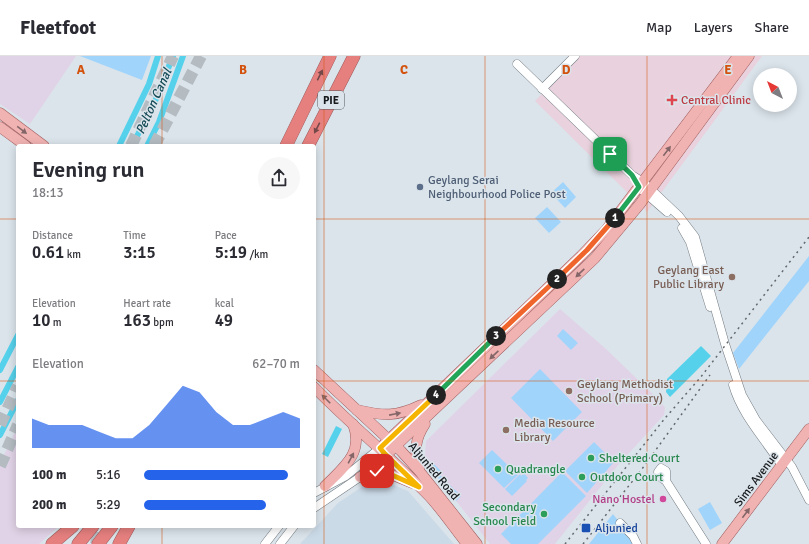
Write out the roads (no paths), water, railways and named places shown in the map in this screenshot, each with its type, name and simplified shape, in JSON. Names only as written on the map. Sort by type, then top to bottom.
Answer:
[{"type":"highway","name":"PIE","points":[[288,141],[330,56]]},
{"type":"highway","name":"PIE","points":[[310,144],[354,56]]},
{"type":"highway","points":[[52,544],[71,528]]},
{"type":"highway","points":[[78,544],[91,528]]},
{"type":"highway","points":[[98,544],[110,528]]},
{"type":"highway","points":[[120,544],[128,528]]},
{"type":"main road","points":[[392,443],[431,415],[595,258],[738,56]]},
{"type":"main road","points":[[383,452],[431,400],[587,250],[645,188],[749,56]]},
{"type":"main road","points":[[0,113],[41,144]]},
{"type":"main road","points":[[2,129],[23,144]]},
{"type":"main road","name":"Aljunied Road","points":[[316,372],[392,443],[420,472],[477,544]]},
{"type":"main road","name":"Aljunied Road","points":[[316,389],[419,487],[442,512],[467,544]]},
{"type":"main road","points":[[357,410],[387,416],[397,415],[431,400]]},
{"type":"main road","points":[[420,472],[415,455],[416,443],[419,433],[431,415]]},
{"type":"main road","points":[[325,486],[349,463],[354,452],[356,437],[352,422]]},
{"type":"main road","name":"Sims Avenue","points":[[722,544],[809,429]]},
{"type":"main road","points":[[360,477],[383,471],[419,487]]},
{"type":"street","points":[[541,88],[570,56]]},
{"type":"street","points":[[541,88],[575,56]]},
{"type":"street","points":[[518,64],[645,188],[689,238],[736,397],[756,431],[784,463],[809,500]]},
{"type":"street","points":[[316,507],[360,477],[383,452]]},
{"type":"street","points":[[316,492],[346,476],[383,452]]},
{"type":"street","points":[[666,481],[706,544]]},
{"type":"street","points":[[620,523],[633,536],[637,544]]},
{"type":"street","points":[[266,544],[278,528]]},
{"type":"street","points":[[280,544],[292,528]]},
{"type":"waterway","name":"Pelton Canal","points":[[120,144],[149,84],[158,56]]},
{"type":"waterway","name":"Pelton Canal","points":[[133,144],[156,99],[173,56]]},
{"type":"waterway","name":"Pelton Canal","points":[[148,144],[159,122],[183,56]]},
{"type":"waterway","name":"Pelton Canal","points":[[0,370],[16,339]]},
{"type":"waterway","name":"Pelton Canal","points":[[0,402],[16,371]]},
{"type":"waterway","name":"Pelton Canal","points":[[0,435],[16,404]]},
{"type":"tunnel","points":[[132,144],[173,56]]},
{"type":"tunnel","points":[[155,144],[201,56]]},
{"type":"tunnel","points":[[0,425],[16,390]]},
{"type":"tunnel","points":[[0,466],[16,430]]},
{"type":"tunnel","points":[[96,544],[100,528]]},
{"type":"railway","points":[[565,544],[666,417],[700,378],[809,237]]},
{"type":"railway","points":[[583,544],[642,469],[710,375]]},
{"type":"place","name":"Central Clinic","points":[[672,100]]},
{"type":"place","name":"Geylang Serai Neighbourhood Police Post","points":[[420,187]]},
{"type":"place","name":"Geylang East Public Library","points":[[732,277]]},
{"type":"place","name":"Geylang Methodist School (Primary)","points":[[569,391]]},
{"type":"place","name":"Media Resource Library","points":[[506,430]]},
{"type":"place","name":"Sheltered Court","points":[[591,458]]},
{"type":"place","name":"Quadrangle","points":[[498,469]]},
{"type":"place","name":"Outdoor Court","points":[[582,477]]},
{"type":"place","name":"Nano Hostel","points":[[663,499]]},
{"type":"place","name":"Secondary School Field","points":[[544,514]]},
{"type":"place","name":"Aljunied","points":[[586,528]]}]
